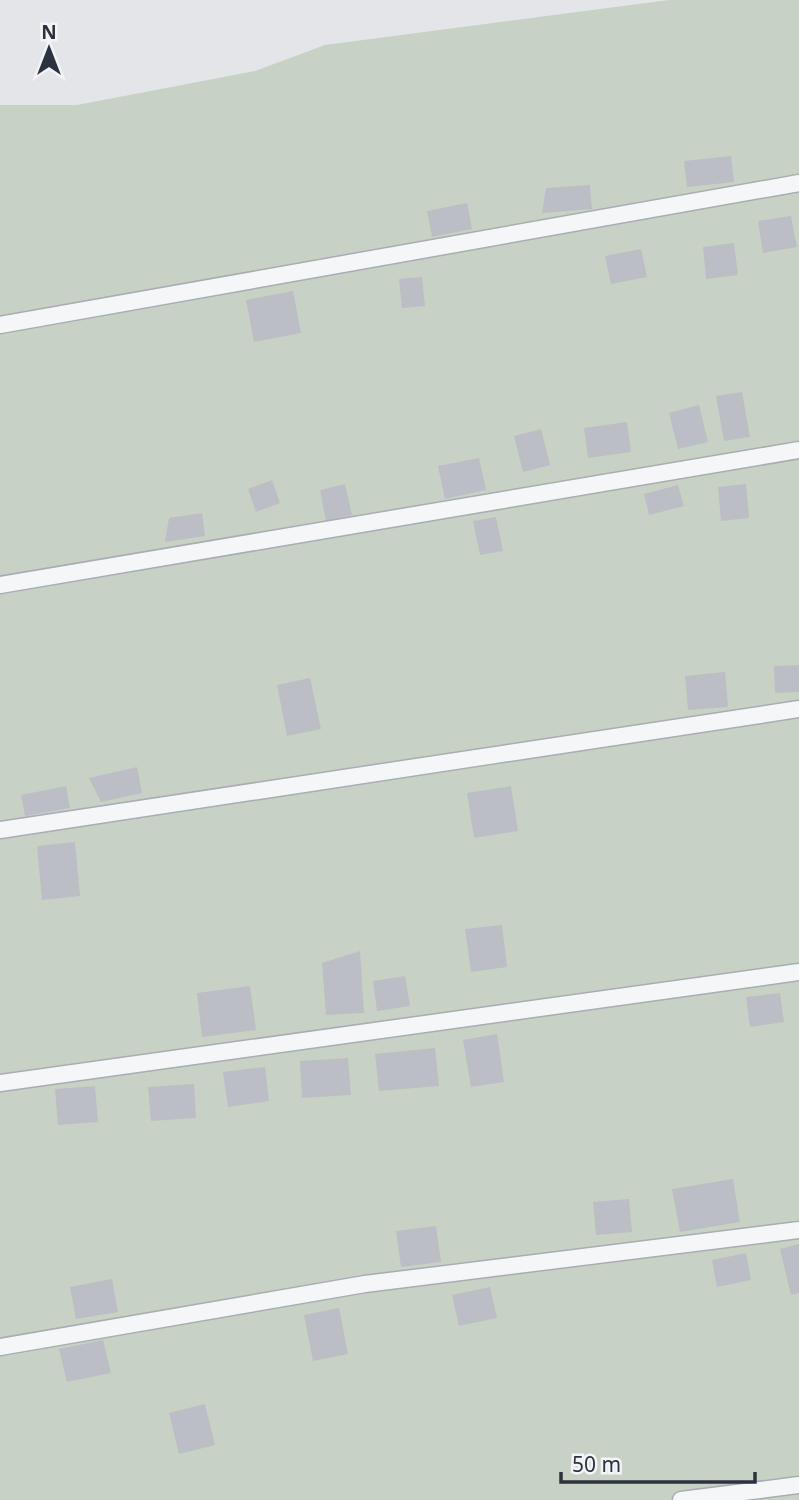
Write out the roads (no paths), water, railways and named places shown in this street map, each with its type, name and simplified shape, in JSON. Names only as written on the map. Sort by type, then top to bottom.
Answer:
[{"type":"lane","points":[[0,325],[799,183]]},
{"type":"lane","points":[[0,585],[799,450]]},
{"type":"lane","points":[[0,830],[799,709]]},
{"type":"lane","points":[[0,1083],[799,972]]},
{"type":"lane","points":[[0,1347],[365,1284],[799,1230]]},
{"type":"lane","points":[[681,1500],[799,1485]]}]
